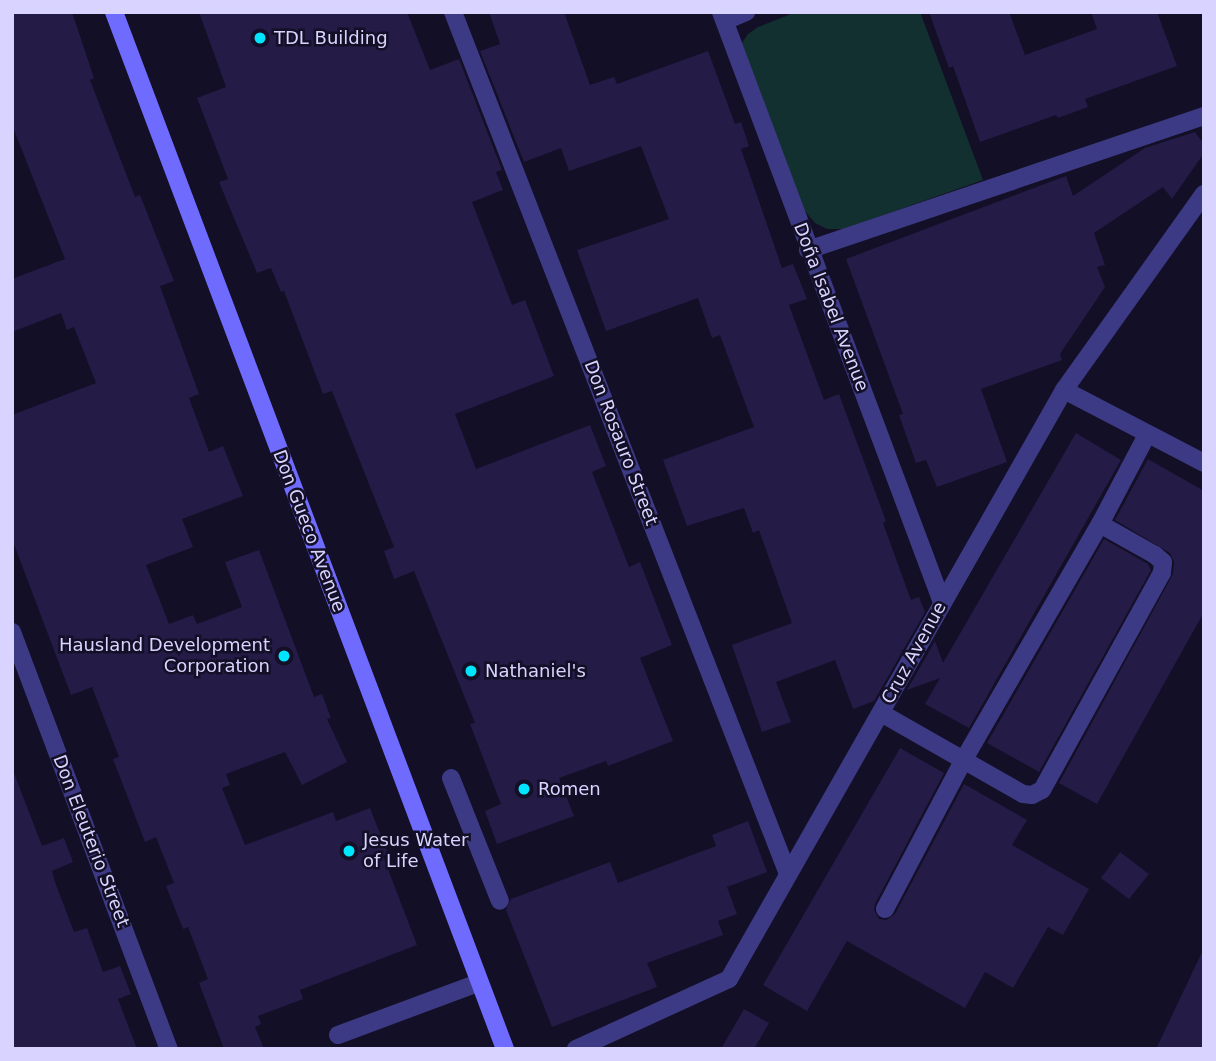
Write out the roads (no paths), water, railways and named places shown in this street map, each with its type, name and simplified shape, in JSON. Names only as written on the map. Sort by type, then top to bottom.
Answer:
[{"type":"main road","name":"Don Gueco Avenue","points":[[114,12],[505,1049]]},
{"type":"street","name":"Don Rosauro Street","points":[[453,12],[788,874]]},
{"type":"street","points":[[723,17],[746,12]]},
{"type":"street","name":"Doña Isabel Avenue","points":[[723,17],[942,602]]},
{"type":"street","points":[[808,250],[1204,116]]},
{"type":"street","name":"Cruz Avenue","points":[[576,1049],[729,979],[1064,390],[1204,194]]},
{"type":"street","points":[[1064,390],[1204,463]]},
{"type":"street","points":[[885,909],[963,761],[1100,524],[1147,435]]},
{"type":"street","points":[[881,713],[1023,794],[1032,795],[1042,790],[1162,573],[1163,562],[1155,555],[1100,524]]},
{"type":"street","name":"Don Eleuterio Street","points":[[12,632],[169,1049]]},
{"type":"street","points":[[451,778],[500,901]]},
{"type":"street","points":[[338,1035],[478,983]]},
{"type":"place","name":"TDL Building","points":[[260,38]]},
{"type":"place","name":"Hausland Development Corporation","points":[[284,656]]},
{"type":"place","name":"Nathaniel's","points":[[471,671]]},
{"type":"place","name":"Romen","points":[[524,789]]},
{"type":"place","name":"Jesus Water of Life","points":[[349,851]]}]
